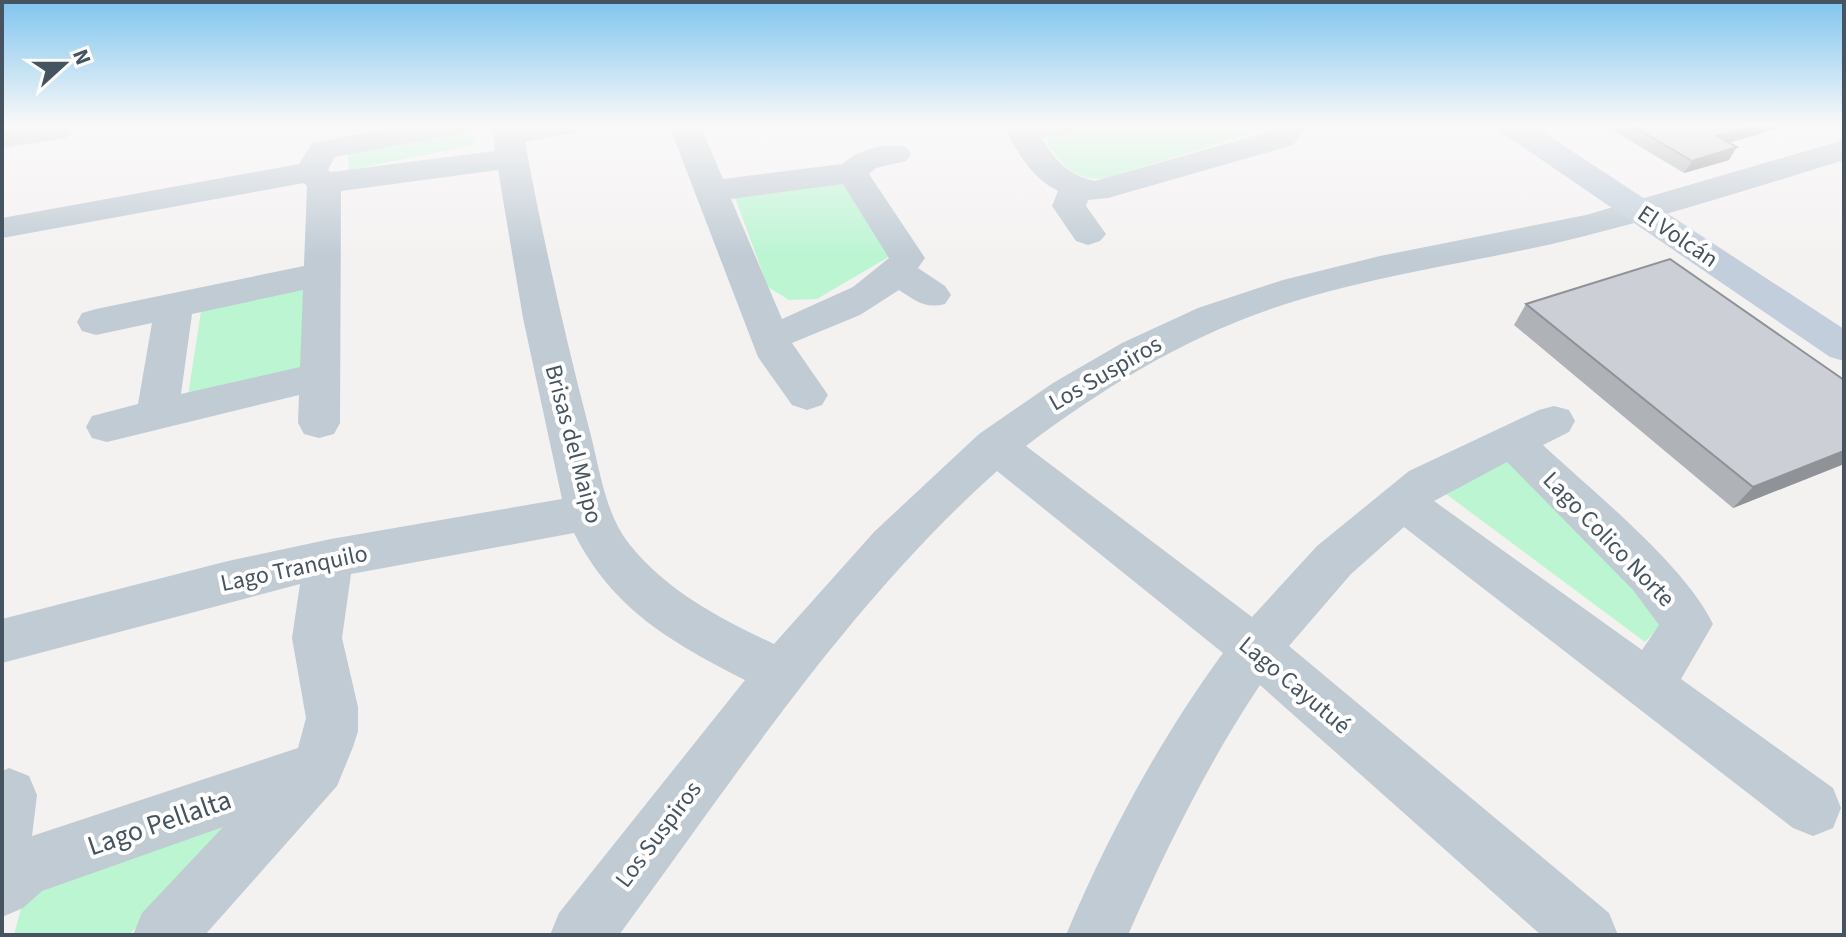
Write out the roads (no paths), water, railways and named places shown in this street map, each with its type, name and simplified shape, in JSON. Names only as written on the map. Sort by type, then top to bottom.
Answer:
[{"type":"street","points":[[319,169],[322,274],[319,423]]},
{"type":"street","points":[[2,228],[359,169]]},
{"type":"street","name":"Brisas del Maipo","points":[[514,169],[559,395],[598,536],[612,558],[661,606],[781,673]]},
{"type":"street","points":[[703,169],[778,357],[807,395]]},
{"type":"street","points":[[712,191],[852,173],[857,169]]},
{"type":"street","points":[[1046,169],[1052,176],[1076,189],[1096,191],[1178,169]]},
{"type":"street","name":"El Volcán","points":[[1578,169],[1844,348]]},
{"type":"street","name":"Los Suspiros","points":[[581,935],[827,614],[872,563],[952,482],[994,445],[1050,404],[1177,332],[1260,299],[1376,266],[1536,237],[1641,211],[1782,169]]},
{"type":"street","points":[[770,337],[829,316],[900,273],[907,258],[852,173]]},
{"type":"street","points":[[1076,189],[1069,206],[1088,234]]},
{"type":"street","points":[[900,273],[932,295]]},
{"type":"street","points":[[96,322],[322,274]]},
{"type":"street","points":[[157,414],[174,305]]},
{"type":"street","points":[[107,427],[320,376]]},
{"type":"street","points":[[1097,935],[1178,768],[1222,696],[1255,649],[1334,560],[1425,483],[1554,421]]},
{"type":"street","name":"Lago Colico Norte","points":[[1511,440],[1650,576],[1688,624],[1649,683]]},
{"type":"street","name":"Lago Cayutué","points":[[994,445],[1255,649],[1587,935]]},
{"type":"street","points":[[1404,503],[1813,808]]},
{"type":"street","name":"Lago Tranquilo","points":[[2,641],[228,581],[331,558],[589,512]]},
{"type":"street","name":"Lago Pellalta","points":[[164,935],[317,767],[332,739],[334,710],[317,648],[320,603],[331,558]]},
{"type":"street","name":"Lago Pellalta","points":[[4,857],[23,868],[317,767]]}]
